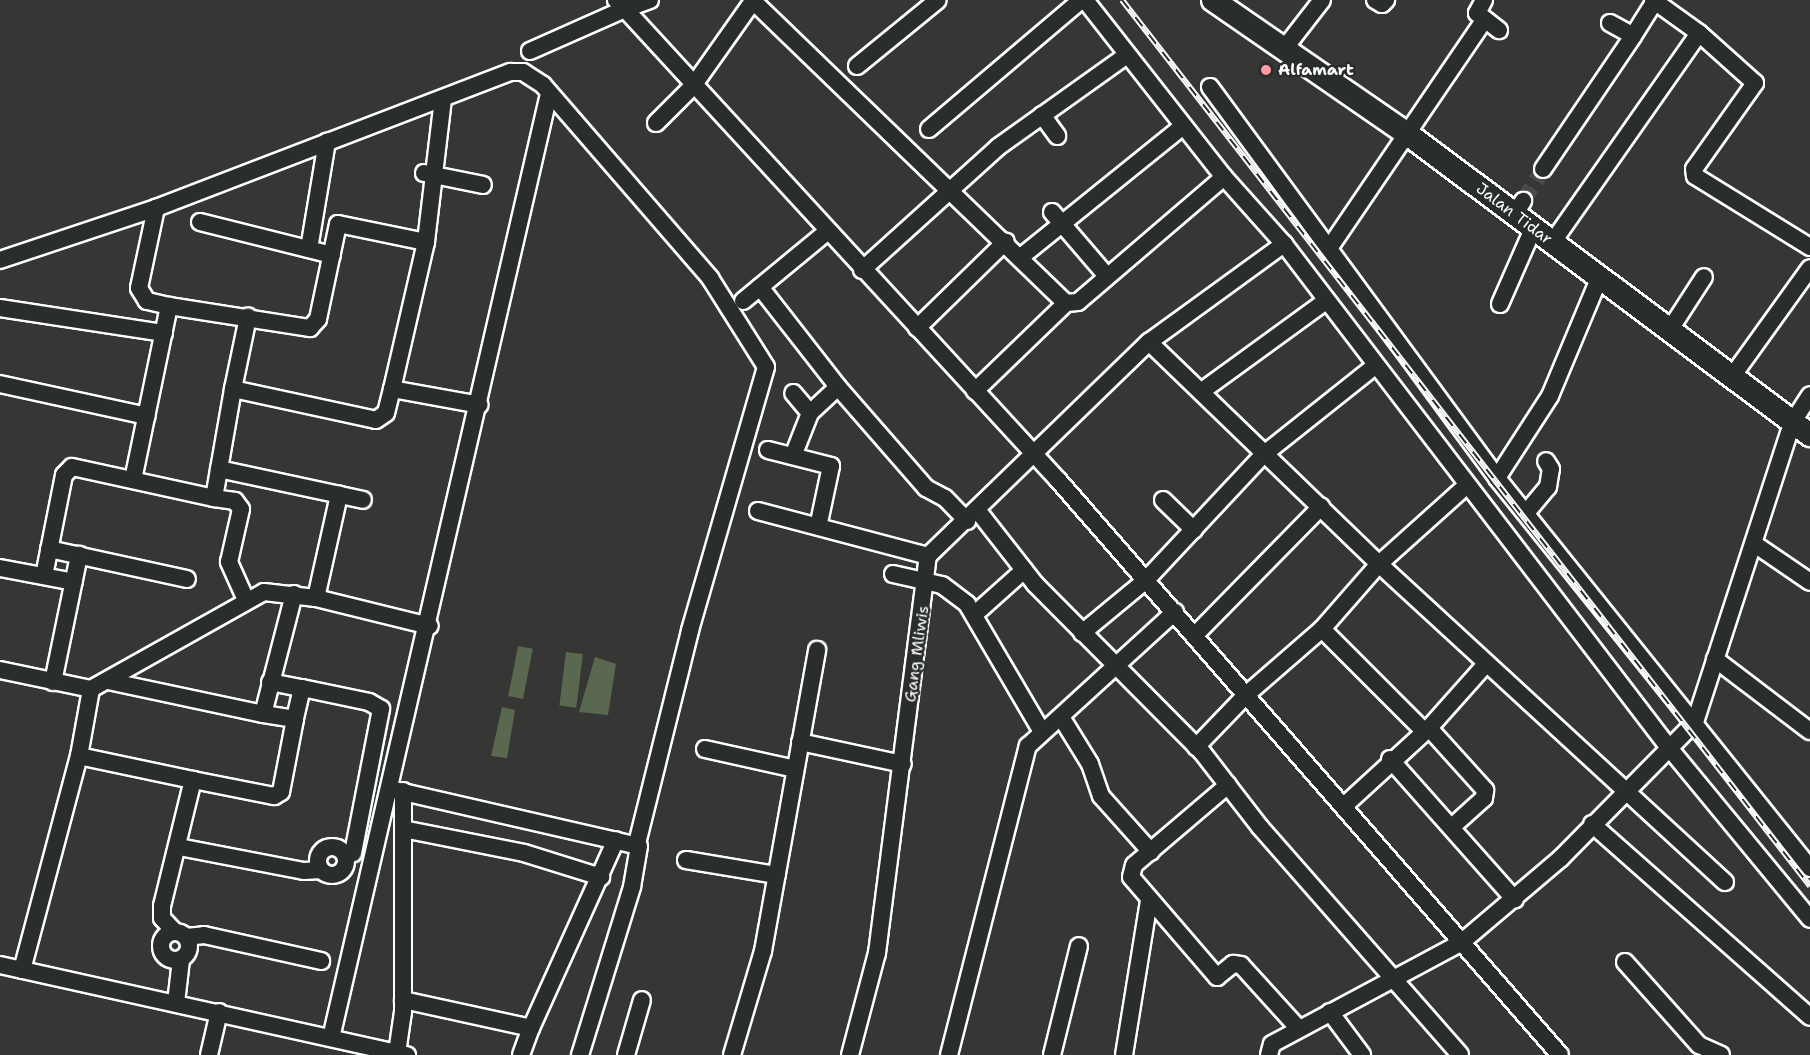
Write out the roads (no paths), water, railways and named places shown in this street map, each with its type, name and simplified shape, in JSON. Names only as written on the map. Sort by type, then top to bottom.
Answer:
[{"type":"street","points":[[530,51],[620,5],[650,0]]},
{"type":"street","points":[[656,123],[693,86],[752,0],[949,190],[1022,256],[1066,303]]},
{"type":"street","points":[[857,66],[938,0]]},
{"type":"street","points":[[929,129],[1083,0],[1224,177],[1284,244],[1670,749],[1810,920]]},
{"type":"street","name":"Jalan Tidar","points":[[1213,0],[1519,208],[1533,229],[1801,429]]},
{"type":"street","points":[[1284,49],[1322,0]]},
{"type":"street","points":[[1375,0],[1382,4],[1386,0]]},
{"type":"street","points":[[1484,0],[1477,13],[1499,30]]},
{"type":"street","points":[[1544,169],[1654,1],[1700,33],[1755,83],[1694,169],[1695,176],[1810,248]]},
{"type":"street","points":[[620,5],[1146,579],[1345,805],[1560,1055]]},
{"type":"street","points":[[1330,247],[1409,135],[1484,20]]},
{"type":"street","points":[[1610,23],[1633,36]]},
{"type":"street","points":[[1552,243],[1700,33]]},
{"type":"street","points":[[862,270],[949,190],[1042,115],[1127,55]]},
{"type":"street","points":[[0,261],[156,208],[511,72],[533,77],[710,278],[766,367],[699,599],[637,844],[632,887],[580,1055]]},
{"type":"street","points":[[1210,87],[1330,247],[1497,478],[1810,868]]},
{"type":"street","points":[[331,1038],[375,854],[397,790],[430,626],[549,94]]},
{"type":"street","points":[[232,389],[376,420],[386,413],[426,242],[430,174],[443,99]]},
{"type":"street","points":[[1042,115],[1056,136]]},
{"type":"street","points":[[1022,256],[1056,216],[1183,126]]},
{"type":"street","points":[[309,249],[316,220],[327,142]]},
{"type":"street","points":[[430,174],[483,185]]},
{"type":"street","points":[[975,391],[1066,303],[1078,302],[1106,275],[1224,177]]},
{"type":"street","points":[[156,208],[139,288],[147,301],[304,328],[316,325],[338,224]]},
{"type":"street","points":[[1056,216],[1106,275]]},
{"type":"street","points":[[316,220],[426,242]]},
{"type":"street","points":[[200,222],[332,255]]},
{"type":"street","points":[[1500,304],[1533,229]]},
{"type":"street","points":[[743,301],[828,231]]},
{"type":"street","points":[[917,328],[1006,241]]},
{"type":"street","points":[[758,511],[928,556],[973,516],[1031,453],[1149,342],[1284,244]]},
{"type":"street","points":[[1731,378],[1810,268]]},
{"type":"street","points":[[1670,331],[1704,277]]},
{"type":"street","points":[[1497,478],[1550,396],[1599,279]]},
{"type":"street","points":[[760,287],[838,387],[926,488],[973,516],[1082,633],[1119,667],[1197,747],[1260,827],[1398,978],[1460,1055]]},
{"type":"street","points":[[1202,392],[1326,301]]},
{"type":"street","points":[[133,480],[169,306]]},
{"type":"street","points":[[0,308],[164,333]]},
{"type":"street","points":[[214,498],[232,389],[248,317]]},
{"type":"street","points":[[1149,342],[1202,392],[1263,455],[1321,507],[1379,564],[1725,882]]},
{"type":"street","points":[[1082,633],[1146,579],[1263,455],[1375,366]]},
{"type":"street","points":[[0,384],[147,416]]},
{"type":"street","points":[[793,456],[810,413],[838,387]]},
{"type":"street","points":[[392,389],[480,405]]},
{"type":"street","points":[[793,393],[810,413]]},
{"type":"street","points":[[1269,1055],[1272,1044],[1462,942],[1515,900],[1695,722],[1756,545],[1801,429],[1810,395]]},
{"type":"street","points":[[768,450],[831,466],[818,527]]},
{"type":"street","points":[[1526,513],[1548,487],[1551,469],[1546,461]]},
{"type":"street","points":[[44,576],[68,470],[78,466],[214,498],[236,501],[242,510],[229,562],[246,600]]},
{"type":"street","points":[[219,469],[363,500]]},
{"type":"street","points":[[1197,747],[1246,695],[1322,629],[1379,564],[1467,486]]},
{"type":"street","points":[[316,598],[339,495]]},
{"type":"street","points":[[1163,500],[1194,530]]},
{"type":"street","points":[[1195,635],[1321,507]]},
{"type":"street","points":[[1756,545],[1810,582]]},
{"type":"street","points":[[49,549],[187,579]]},
{"type":"street","points":[[53,682],[79,555]]},
{"type":"street","name":"Gang Mliwis","points":[[850,1055],[877,953],[928,581],[928,556]]},
{"type":"street","points":[[0,567],[74,582]]},
{"type":"street","points":[[975,614],[1024,570]]},
{"type":"street","points":[[893,574],[928,581],[954,593],[975,614],[1042,732]]},
{"type":"street","points":[[0,670],[92,689],[246,600],[264,592],[316,598],[430,626]]},
{"type":"street","points":[[263,714],[294,594]]},
{"type":"street","points":[[950,1055],[987,919],[1024,753],[1042,732],[1119,667],[1175,612]]},
{"type":"street","points":[[1322,629],[1426,729],[1486,794],[1453,826]]},
{"type":"street","points":[[732,1055],[763,951],[817,650]]},
{"type":"street","points":[[1715,659],[1810,731]]},
{"type":"street","points":[[1345,805],[1390,759],[1426,729],[1486,664]]},
{"type":"street","points":[[108,681],[295,719]]},
{"type":"street","points":[[179,847],[304,871],[321,870],[338,874],[349,855],[381,710],[369,702],[270,682]]},
{"type":"street","points":[[79,756],[193,780],[279,794],[302,688]]},
{"type":"street","points":[[22,970],[79,756],[92,689]]},
{"type":"street","points":[[1061,717],[1090,764],[1101,796],[1151,852]]},
{"type":"street","points":[[800,742],[903,764]]},
{"type":"street","points":[[705,749],[795,769]]},
{"type":"street","points":[[1390,759],[1453,826],[1515,900]]},
{"type":"street","points":[[176,1003],[181,960],[189,950],[181,935],[161,911],[179,847],[193,780]]},
{"type":"street","points":[[1228,785],[1130,869],[1134,883],[1216,977],[1233,964],[1241,965],[1299,1029]]},
{"type":"street","points":[[397,790],[637,844]]},
{"type":"street","points":[[0,965],[402,1054],[403,829],[397,790]]},
{"type":"street","points":[[1592,824],[1810,1017]]},
{"type":"street","points":[[403,829],[524,853],[601,877]]},
{"type":"street","points":[[521,1055],[616,840]]},
{"type":"street","points":[[349,855],[375,854]]},
{"type":"street","points":[[686,860],[777,875]]},
{"type":"street","points":[[1124,1055],[1149,900]]},
{"type":"street","points":[[181,960],[168,960],[160,950],[163,937],[204,935],[321,961]]},
{"type":"street","points":[[1052,1055],[1078,946]]},
{"type":"street","points":[[1624,962],[1699,1045],[1721,1055]]},
{"type":"street","points":[[403,1000],[531,1028]]},
{"type":"street","points":[[626,1055],[642,1000]]},
{"type":"street","points":[[209,1055],[219,1012]]},
{"type":"street","points":[[1330,1012],[1362,1055]]},
{"type":"tunnel","points":[[1523,201],[1543,169]]},
{"type":"railway","points":[[1122,0],[1810,886]]},
{"type":"place","name":"Alfamart","points":[[1266,70]]}]
